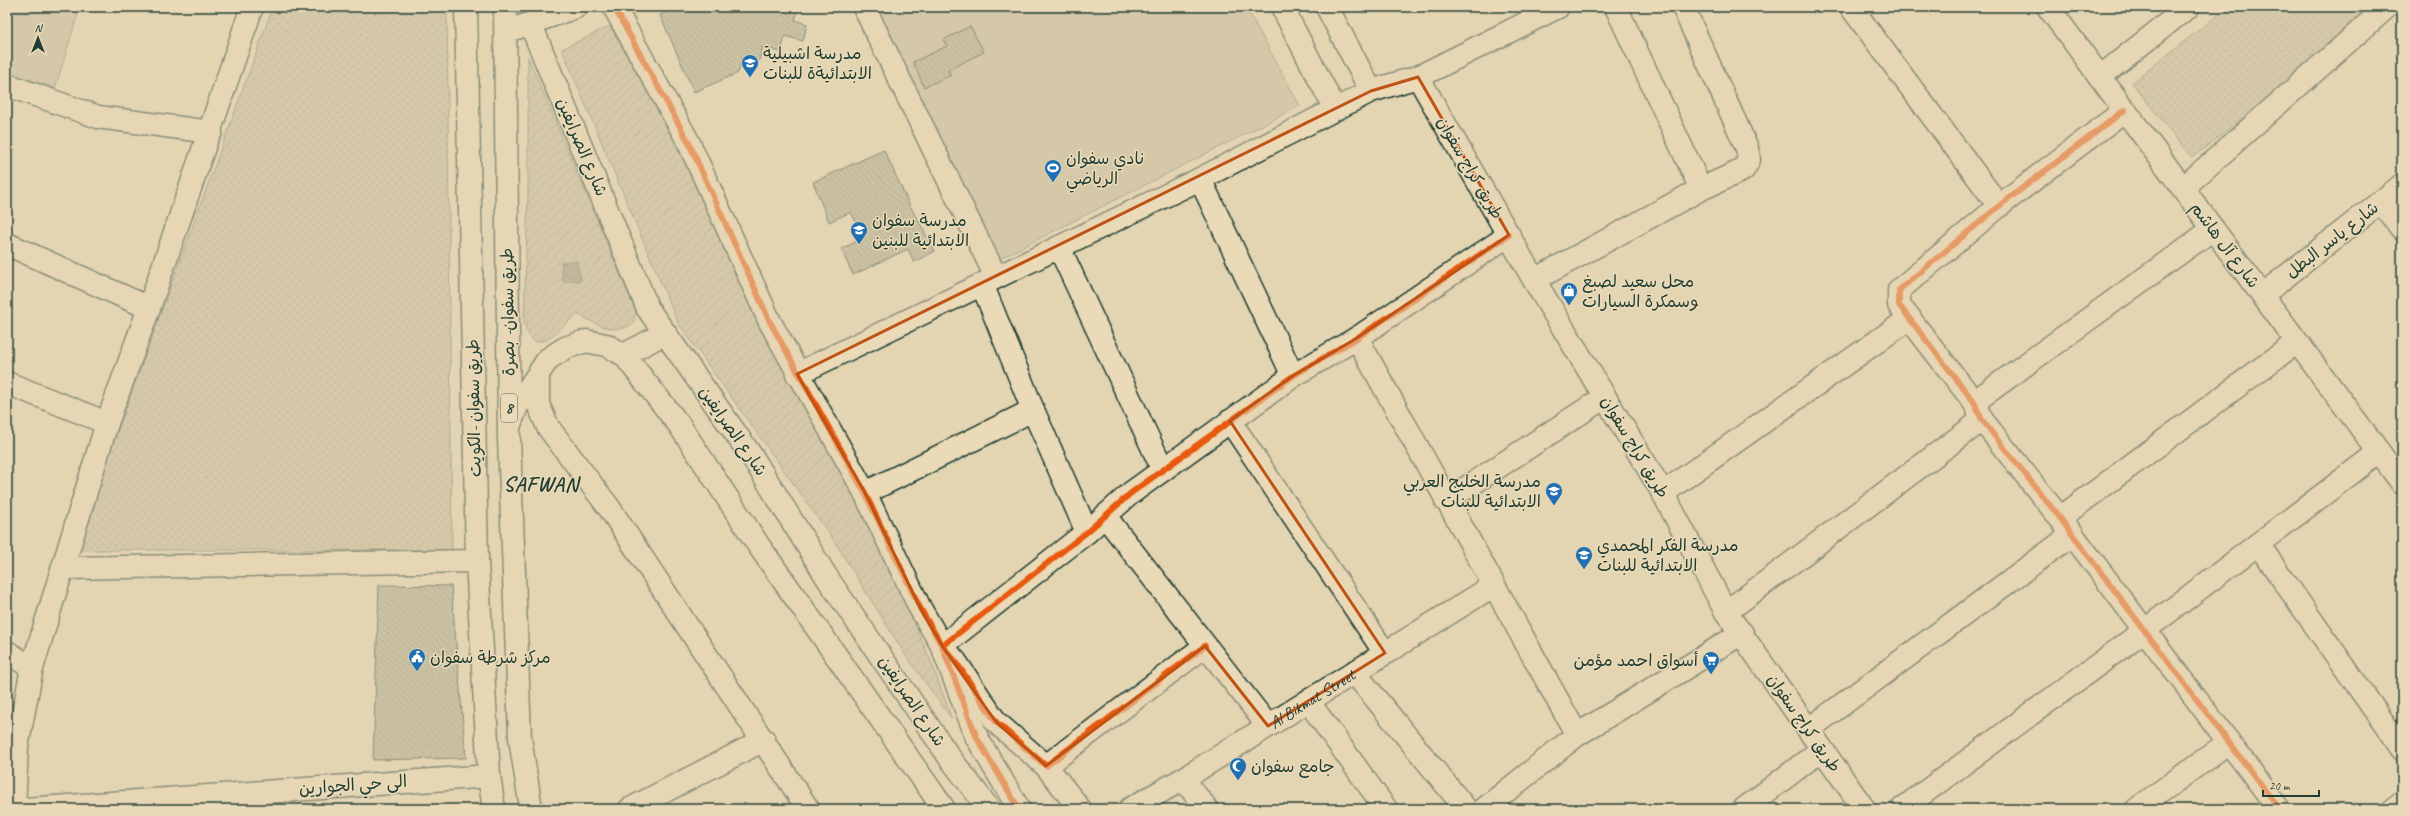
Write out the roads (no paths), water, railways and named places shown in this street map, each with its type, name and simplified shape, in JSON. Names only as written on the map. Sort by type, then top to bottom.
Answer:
[{"type":"main road","points":[[14,809],[17,747],[32,668],[107,423],[211,132],[252,7]]},
{"type":"main road","name":"طريق سفوان -الكويت","points":[[466,7],[477,561],[489,776],[494,809]]},
{"type":"main road","name":"طريق سفوان- بصرة","points":[[505,7],[510,470],[520,738],[531,809]]},
{"type":"main road","points":[[505,32],[531,25],[576,7]]},
{"type":"main road","points":[[614,7],[688,141],[770,322],[865,493],[920,608],[942,646],[977,738],[1019,809]]},
{"type":"main road","points":[[864,7],[990,281],[1033,410],[1087,532]]},
{"type":"main road","points":[[1282,7],[1335,109]]},
{"type":"main road","points":[[1327,7],[1371,91]]},
{"type":"main road","points":[[798,374],[1200,179],[1371,91],[1418,77],[1558,7]]},
{"type":"main road","points":[[1616,7],[1701,189]]},
{"type":"main road","points":[[1534,280],[1701,189],[1742,170],[1749,160],[1747,148],[1683,7]]},
{"type":"main road","points":[[1852,7],[1999,206]]},
{"type":"main road","name":"شارع آل هاشم","points":[[2048,7],[2402,483]]},
{"type":"main road","points":[[2100,77],[2188,7]]},
{"type":"main road","points":[[2182,188],[2387,7]]},
{"type":"main road","name":"شارع الصرايفين","points":[[531,25],[648,309],[753,458],[828,579],[950,758],[989,809]]},
{"type":"main road","name":"طريق كراج سفوان","points":[[1418,77],[1534,280],[1663,493],[1726,612],[1809,728],[1821,750],[1864,809]]},
{"type":"main road","points":[[7,85],[98,117],[211,132]]},
{"type":"main road","points":[[2125,110],[1999,206],[1899,290],[1899,305],[2279,809]]},
{"type":"main road","points":[[1200,179],[1293,376]]},
{"type":"main road","name":"شارع ياسر البطل","points":[[2262,295],[2402,185]]},
{"type":"main road","points":[[2381,202],[2402,229]]},
{"type":"main road","points":[[1726,612],[1978,411],[2213,229]]},
{"type":"main road","points":[[942,646],[1087,532],[1131,493],[1230,421],[1293,376],[1357,338],[1509,235]]},
{"type":"main road","points":[[7,244],[149,308]]},
{"type":"main road","points":[[1059,247],[1164,470]]},
{"type":"main road","points":[[1663,493],[1910,318]]},
{"type":"main road","points":[[474,438],[489,444],[496,444],[509,432],[518,406],[538,378],[548,359],[565,348],[586,341],[606,345],[631,363],[665,333]]},
{"type":"main road","points":[[1357,338],[1577,735]]},
{"type":"main road","points":[[1809,728],[2297,342]]},
{"type":"main road","name":"شارع الصرايفين","points":[[631,363],[680,426],[759,546],[944,809]]},
{"type":"main road","points":[[538,378],[538,404],[548,427],[610,509],[676,611],[764,740],[808,809]]},
{"type":"main road","points":[[7,383],[107,423]]},
{"type":"main road","points":[[1446,501],[1605,397]]},
{"type":"main road","points":[[865,493],[1033,410]]},
{"type":"main road","points":[[1230,421],[1385,653]]},
{"type":"main road","points":[[1902,809],[2145,630],[2379,452]]},
{"type":"main road","points":[[475,471],[488,464],[504,466],[510,470]]},
{"type":"main road","points":[[1105,516],[1268,726]]},
{"type":"main road","points":[[2258,544],[2402,750]]},
{"type":"main road","points":[[63,568],[477,561]]},
{"type":"main road","name":"Al Bikmat Street","points":[[1130,809],[1183,779],[1494,586]]},
{"type":"main road","points":[[1484,809],[1577,735],[1742,633]]},
{"type":"main road","points":[[942,646],[956,662],[996,722],[1046,766],[1080,809]]},
{"type":"main road","points":[[1046,766],[1205,646]]},
{"type":"main road","points":[[7,652],[32,668]]},
{"type":"main road","points":[[1354,672],[1466,809]]},
{"type":"main road","points":[[1308,701],[1386,809]]},
{"type":"main road","points":[[950,758],[996,722]]},
{"type":"main road","points":[[633,808],[764,740]]},
{"type":"main road","points":[[2137,809],[2228,742]]},
{"type":"main road","points":[[1744,809],[1821,750]]},
{"type":"main road","name":"الى حي الجوارين","points":[[26,809],[489,776]]},
{"type":"main road","points":[[1183,779],[1207,809]]},
{"type":"main road","points":[[2393,809],[2402,802]]},
{"type":"water","points":[[577,261],[581,280],[563,282],[561,262]]},
{"type":"place","name":"مدرسة اشبيلية الابتدائيةة للبنات","points":[[750,78]]},
{"type":"place","name":"نادي سفوان الرياضي","points":[[1053,183]]},
{"type":"place","name":"مدرسة سفوان الابتدائية للبنين","points":[[859,245]]},
{"type":"place","name":"محل سعيد لصبغ وسمكرة السيارات","points":[[1569,306]]},
{"type":"place","name":"مدرسة الخليج العربي الابتدائية للبنات","points":[[1554,506]]},
{"type":"place","name":"مدرسة الفكر المحمدي الابتدائية للبنات","points":[[1584,570]]},
{"type":"place","name":"مركز شرطة سفوان","points":[[417,672]]},
{"type":"place","name":"أسواق احمد مؤمن","points":[[1711,675]]},
{"type":"place","name":"جامع سفوان","points":[[1238,781]]},
{"type":"district","name":"SAFWAN","points":[[541,484]]}]
